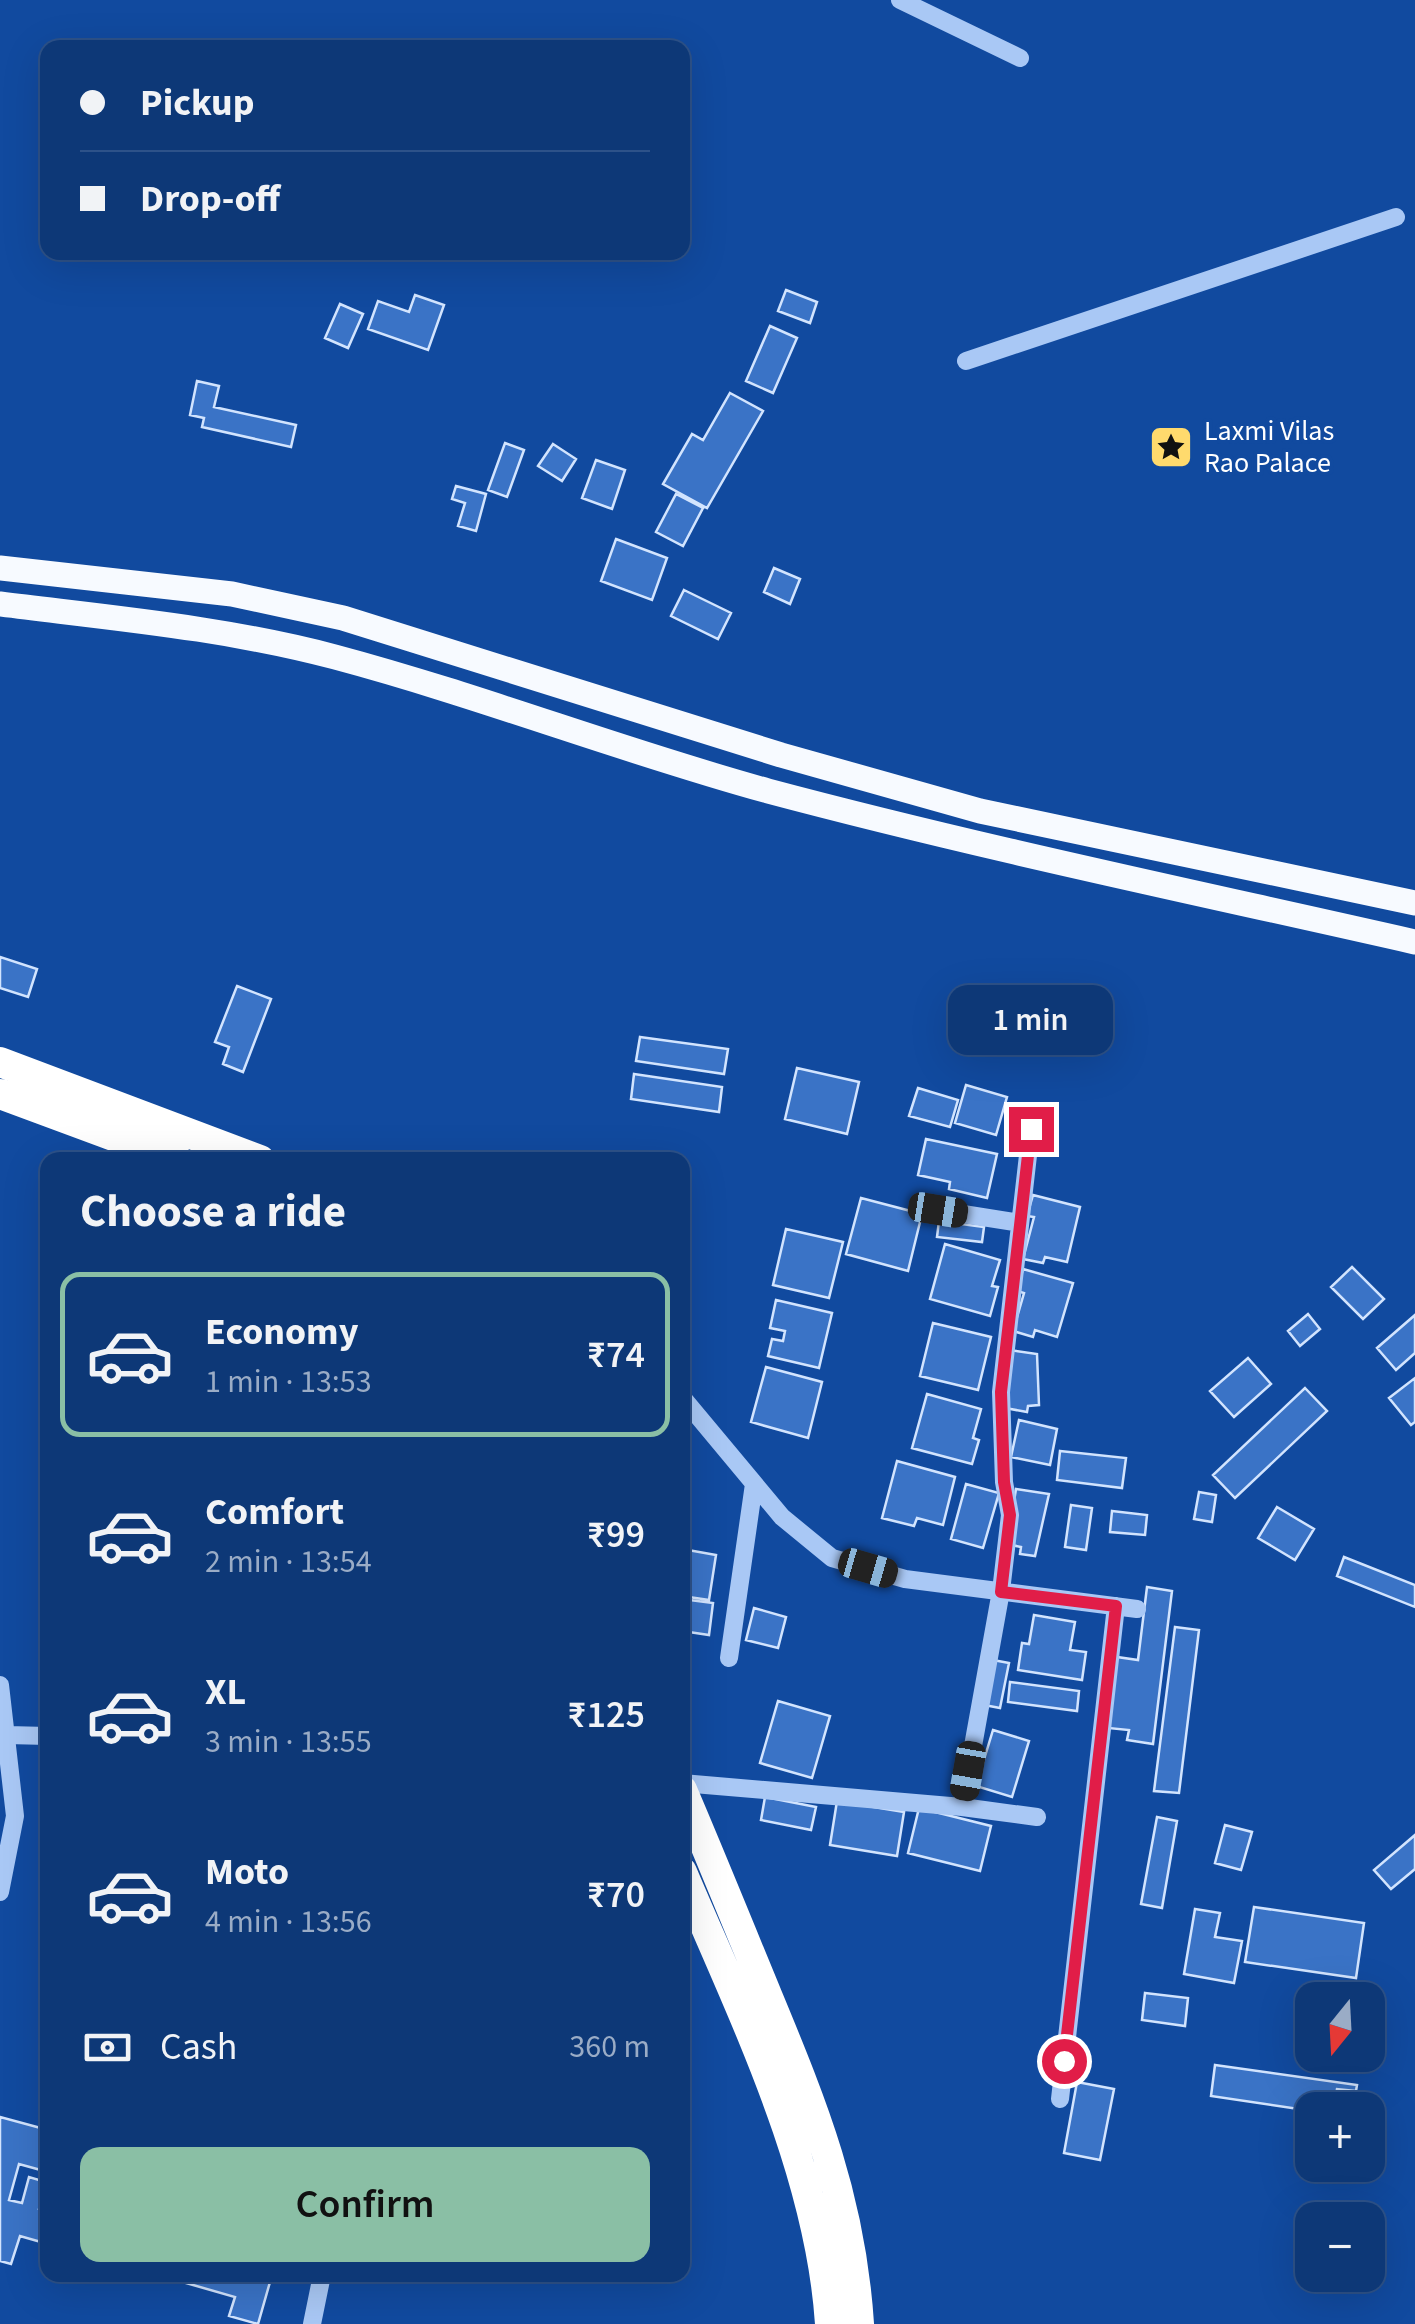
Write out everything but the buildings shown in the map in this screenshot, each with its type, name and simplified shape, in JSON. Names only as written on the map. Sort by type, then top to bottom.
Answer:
[{"type":"highway","points":[[0,1062],[239,1152]]},
{"type":"highway","points":[[0,1094],[156,1152]]},
{"type":"highway","points":[[690,1806],[832,2162],[842,2198],[859,2324]]},
{"type":"highway","points":[[690,1891],[783,2112],[804,2186],[828,2295],[830,2324]]},
{"type":"main road","points":[[0,568],[232,594],[343,618],[782,755],[980,812],[1415,904]]},
{"type":"main road","points":[[0,604],[230,635],[331,656],[430,683],[767,790],[975,845],[1415,942]]},
{"type":"street","points":[[900,0],[1020,58]]},
{"type":"street","points":[[966,361],[1396,217]]},
{"type":"street","points":[[962,1807],[1001,1592],[1010,1515],[1004,1482],[1001,1392],[1031,1129]]},
{"type":"street","points":[[938,1210],[1020,1223]]},
{"type":"street","points":[[690,1407],[782,1517],[832,1558],[904,1579],[1137,1609]]},
{"type":"street","points":[[730,1658],[754,1484]]},
{"type":"street","points":[[1060,2099],[1116,1606]]},
{"type":"street","points":[[0,1685],[15,1816],[0,1892]]},
{"type":"street","points":[[8,1735],[40,1736]]},
{"type":"street","points":[[690,1787],[962,1807],[1037,1817]]},
{"type":"street","points":[[312,2324],[321,2282]]},
{"type":"place","name":"Laxmi Vilas Rao Palace","points":[[1171,447]]},
{"type":"route","points":[[1031,1129],[1001,1392],[1004,1482],[1010,1515],[1001,1592],[1116,1606],[1064,2061]]}]
